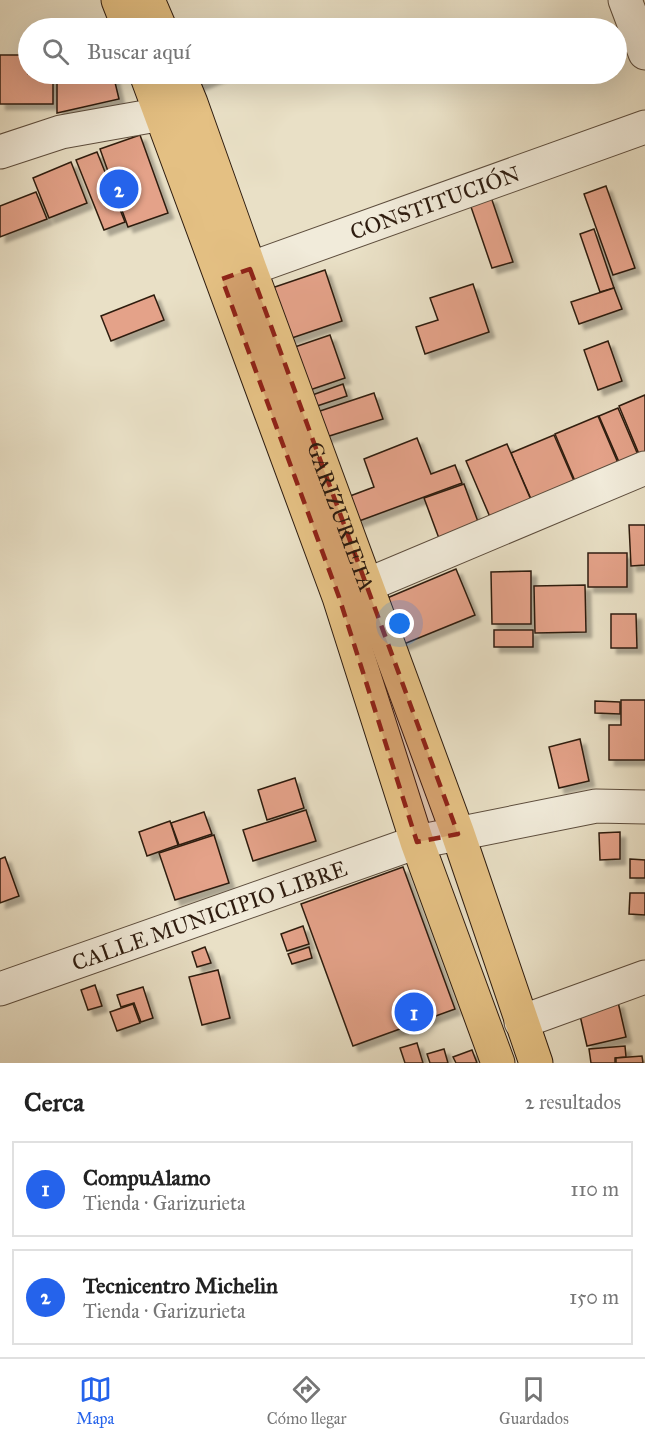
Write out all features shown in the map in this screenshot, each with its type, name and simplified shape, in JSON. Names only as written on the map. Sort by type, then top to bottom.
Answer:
[{"type":"main road","points":[[118,0],[125,18]]},
{"type":"main road","points":[[148,0],[156,18]]},
{"type":"main road","name":"GARIZURIETA","points":[[159,84],[177,97],[236,274],[353,592],[458,834],[536,1063]]},
{"type":"main road","name":"GARIZURIETA","points":[[353,592],[417,842],[498,1063]]},
{"type":"street","points":[[625,0],[645,53]]},
{"type":"street","points":[[0,152],[177,97]]},
{"type":"street","name":"CONSTITUCIÓN","points":[[236,274],[645,127]]},
{"type":"street","points":[[353,592],[645,468]]},
{"type":"street","name":"CALLE MUNICIPIO LIBRE","points":[[0,989],[417,842],[596,806],[645,807]]},
{"type":"street","points":[[521,1022],[645,977]]},
{"type":"highlighted area","points":[[250,269],[458,834],[417,842],[339,597],[222,279]]},
{"type":"building","points":[[0,55],[18,55],[18,84],[53,84],[53,104],[0,104]]},
{"type":"building","points":[[57,84],[115,84],[119,99],[57,113]]},
{"type":"building","points":[[140,135],[168,213],[128,227],[100,149]]},
{"type":"building","points":[[97,152],[125,222],[104,230],[76,160]]},
{"type":"building","points":[[71,162],[87,203],[49,218],[33,178]]},
{"type":"building","points":[[606,186],[635,268],[613,275],[584,194]]},
{"type":"building","points":[[36,192],[47,219],[0,237],[0,206]]},
{"type":"building","points":[[491,197],[513,262],[492,268],[470,204]]},
{"type":"building","points":[[594,229],[614,288],[600,292],[580,234]]},
{"type":"building","points":[[325,270],[342,321],[280,342],[263,291]]},
{"type":"building","points":[[473,284],[489,332],[425,354],[416,327],[438,320],[430,298]]},
{"type":"building","points":[[614,288],[622,309],[579,324],[571,302]]},
{"type":"building","points":[[154,295],[164,320],[111,341],[101,316]]},
{"type":"building","points":[[330,335],[345,378],[301,393],[286,350]]},
{"type":"building","points":[[608,341],[622,381],[598,390],[584,350]]},
{"type":"building","points":[[343,384],[347,396],[308,409],[304,398]]},
{"type":"building","points":[[374,393],[383,419],[323,438],[314,413]]},
{"type":"building","points":[[645,395],[645,452],[639,454],[619,406]]},
{"type":"building","points":[[618,408],[638,455],[619,462],[599,416]]},
{"type":"building","points":[[598,416],[618,463],[575,481],[555,434]]},
{"type":"building","points":[[554,435],[574,481],[531,499],[511,453]]},
{"type":"building","points":[[417,438],[431,474],[455,465],[462,483],[351,524],[342,499],[374,487],[364,459]]},
{"type":"building","points":[[507,444],[531,500],[490,517],[466,461]]},
{"type":"building","points":[[464,484],[480,527],[440,541],[424,498]]},
{"type":"building","points":[[629,525],[645,525],[645,565],[631,566]]},
{"type":"building","points":[[588,553],[627,553],[627,587],[588,587]]},
{"type":"building","points":[[456,569],[475,615],[399,646],[380,601]]},
{"type":"building","points":[[531,571],[531,624],[492,624],[491,572]]},
{"type":"building","points":[[585,585],[586,632],[535,633],[534,586]]},
{"type":"building","points":[[611,614],[636,614],[637,648],[611,648]]},
{"type":"building","points":[[494,630],[533,630],[533,647],[494,647]]},
{"type":"building","points":[[621,700],[645,700],[645,760],[609,760],[609,725],[621,725]]},
{"type":"building","points":[[595,701],[620,702],[620,714],[595,713]]},
{"type":"building","points":[[580,739],[589,781],[559,788],[549,747]]},
{"type":"building","points":[[295,778],[304,808],[267,820],[258,790]]},
{"type":"building","points":[[306,810],[316,841],[253,861],[243,830]]},
{"type":"building","points":[[204,812],[212,834],[179,845],[171,823]]},
{"type":"building","points":[[170,821],[178,845],[147,856],[139,832]]},
{"type":"building","points":[[620,832],[620,859],[600,860],[599,833]]},
{"type":"building","points":[[214,835],[229,883],[175,900],[159,853]]},
{"type":"building","points":[[5,857],[19,896],[0,903],[0,859]]},
{"type":"building","points":[[630,859],[645,860],[645,878],[630,878]]},
{"type":"building","points":[[403,867],[455,1009],[353,1046],[301,904]]},
{"type":"building","points":[[630,893],[645,893],[645,915],[629,914]]},
{"type":"building","points":[[303,926],[309,944],[287,951],[281,934]]},
{"type":"building","points":[[205,947],[211,963],[197,967],[192,952]]},
{"type":"building","points":[[309,947],[312,958],[292,964],[288,954]]},
{"type":"building","points":[[218,970],[230,1018],[202,1025],[189,977]]},
{"type":"building","points":[[95,985],[102,1006],[88,1010],[81,990]]},
{"type":"building","points":[[143,987],[153,1018],[141,1022],[134,1003],[121,1007],[117,995]]},
{"type":"building","points":[[618,1002],[626,1037],[587,1046],[579,1011]]},
{"type":"building","points":[[133,1004],[140,1023],[117,1031],[110,1012]]},
{"type":"building","points":[[417,1043],[423,1063],[405,1063],[400,1048]]},
{"type":"building","points":[[625,1046],[626,1057],[615,1058],[615,1063],[591,1063],[589,1049]]},
{"type":"building","points":[[444,1049],[448,1063],[430,1063],[427,1054]]},
{"type":"building","points":[[472,1050],[477,1063],[456,1063],[453,1057]]},
{"type":"building","points":[[642,1056],[643,1063],[616,1063],[616,1058]]},
{"type":"place","name":"Tecnicentro Michelin","points":[[119,189]]},
{"type":"place","name":"CompuAlamo","points":[[414,1012]]}]
